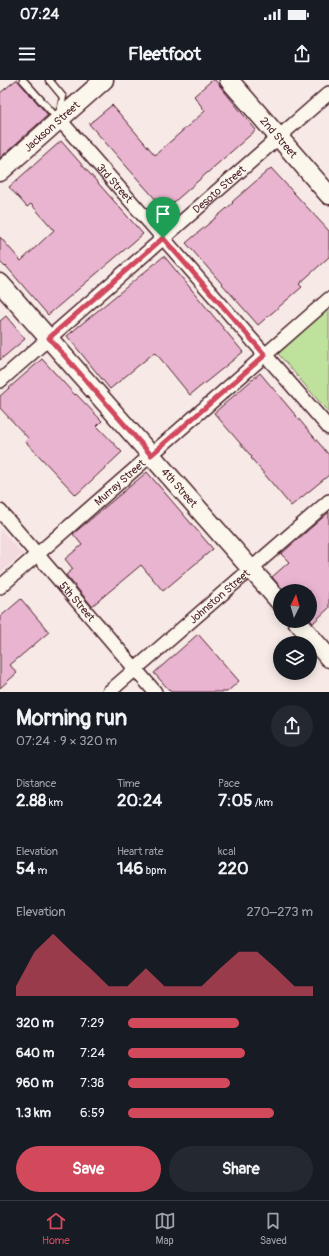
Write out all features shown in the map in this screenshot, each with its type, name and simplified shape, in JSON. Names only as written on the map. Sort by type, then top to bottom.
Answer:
[{"type":"main road","name":"Jackson Street","points":[[0,172],[104,80]]},
{"type":"main road","name":"2nd Street","points":[[229,80],[329,194]]},
{"type":"main road","name":"4th Street","points":[[0,283],[273,594]]},
{"type":"main road","points":[[303,628],[329,658]]},
{"type":"street","name":"Desoto Street","points":[[0,381],[329,93]]},
{"type":"street","name":"3rd Street","points":[[59,119],[329,428]]},
{"type":"street","name":"Murray Street","points":[[0,587],[329,299]]},
{"type":"street","name":"Johnston Street","points":[[109,692],[329,501]]},
{"type":"street","name":"5th Street","points":[[0,511],[155,692]]},
{"type":"lane","points":[[23,80],[59,119]]},
{"type":"lane","points":[[49,80],[64,97],[59,119]]},
{"type":"shaded area","points":[[0,529],[23,554],[0,573]]},
{"type":"green space","points":[[329,302],[329,413],[275,350]]},
{"type":"building","points":[[16,80],[48,115],[0,158],[0,93]]},
{"type":"building","points":[[212,80],[215,80],[256,130],[165,210],[89,124],[112,105],[155,155],[205,111],[194,96]]},
{"type":"building","points":[[61,141],[143,234],[48,315],[6,266],[5,267],[0,262],[0,237],[21,261],[54,230],[31,204],[27,207],[9,187]]},
{"type":"building","points":[[271,168],[329,231],[329,257],[299,284],[302,287],[258,325],[186,243]]},
{"type":"building","points":[[164,256],[243,352],[190,395],[155,352],[110,389],[67,336]]},
{"type":"building","points":[[6,316],[25,339],[0,360],[0,321]]},
{"type":"building","points":[[42,359],[75,395],[76,394],[102,421],[97,426],[122,452],[76,495],[25,441],[28,438],[0,408],[0,396]]},
{"type":"building","points":[[260,373],[329,455],[329,475],[291,506],[251,458],[252,457],[214,413]]},
{"type":"building","points":[[147,472],[213,549],[163,591],[141,565],[92,606],[66,575],[73,569],[65,559],[82,545],[73,534]]},
{"type":"building","points":[[329,512],[329,608],[317,619],[317,584],[278,584],[272,577],[289,562],[281,554]]},
{"type":"building","points":[[21,599],[49,632],[10,665],[17,673],[0,688],[0,617]]},
{"type":"building","points":[[198,634],[239,681],[227,692],[171,692],[154,673]]},
{"type":"route","points":[[163,238],[265,355],[151,455],[49,338],[163,238]]}]
